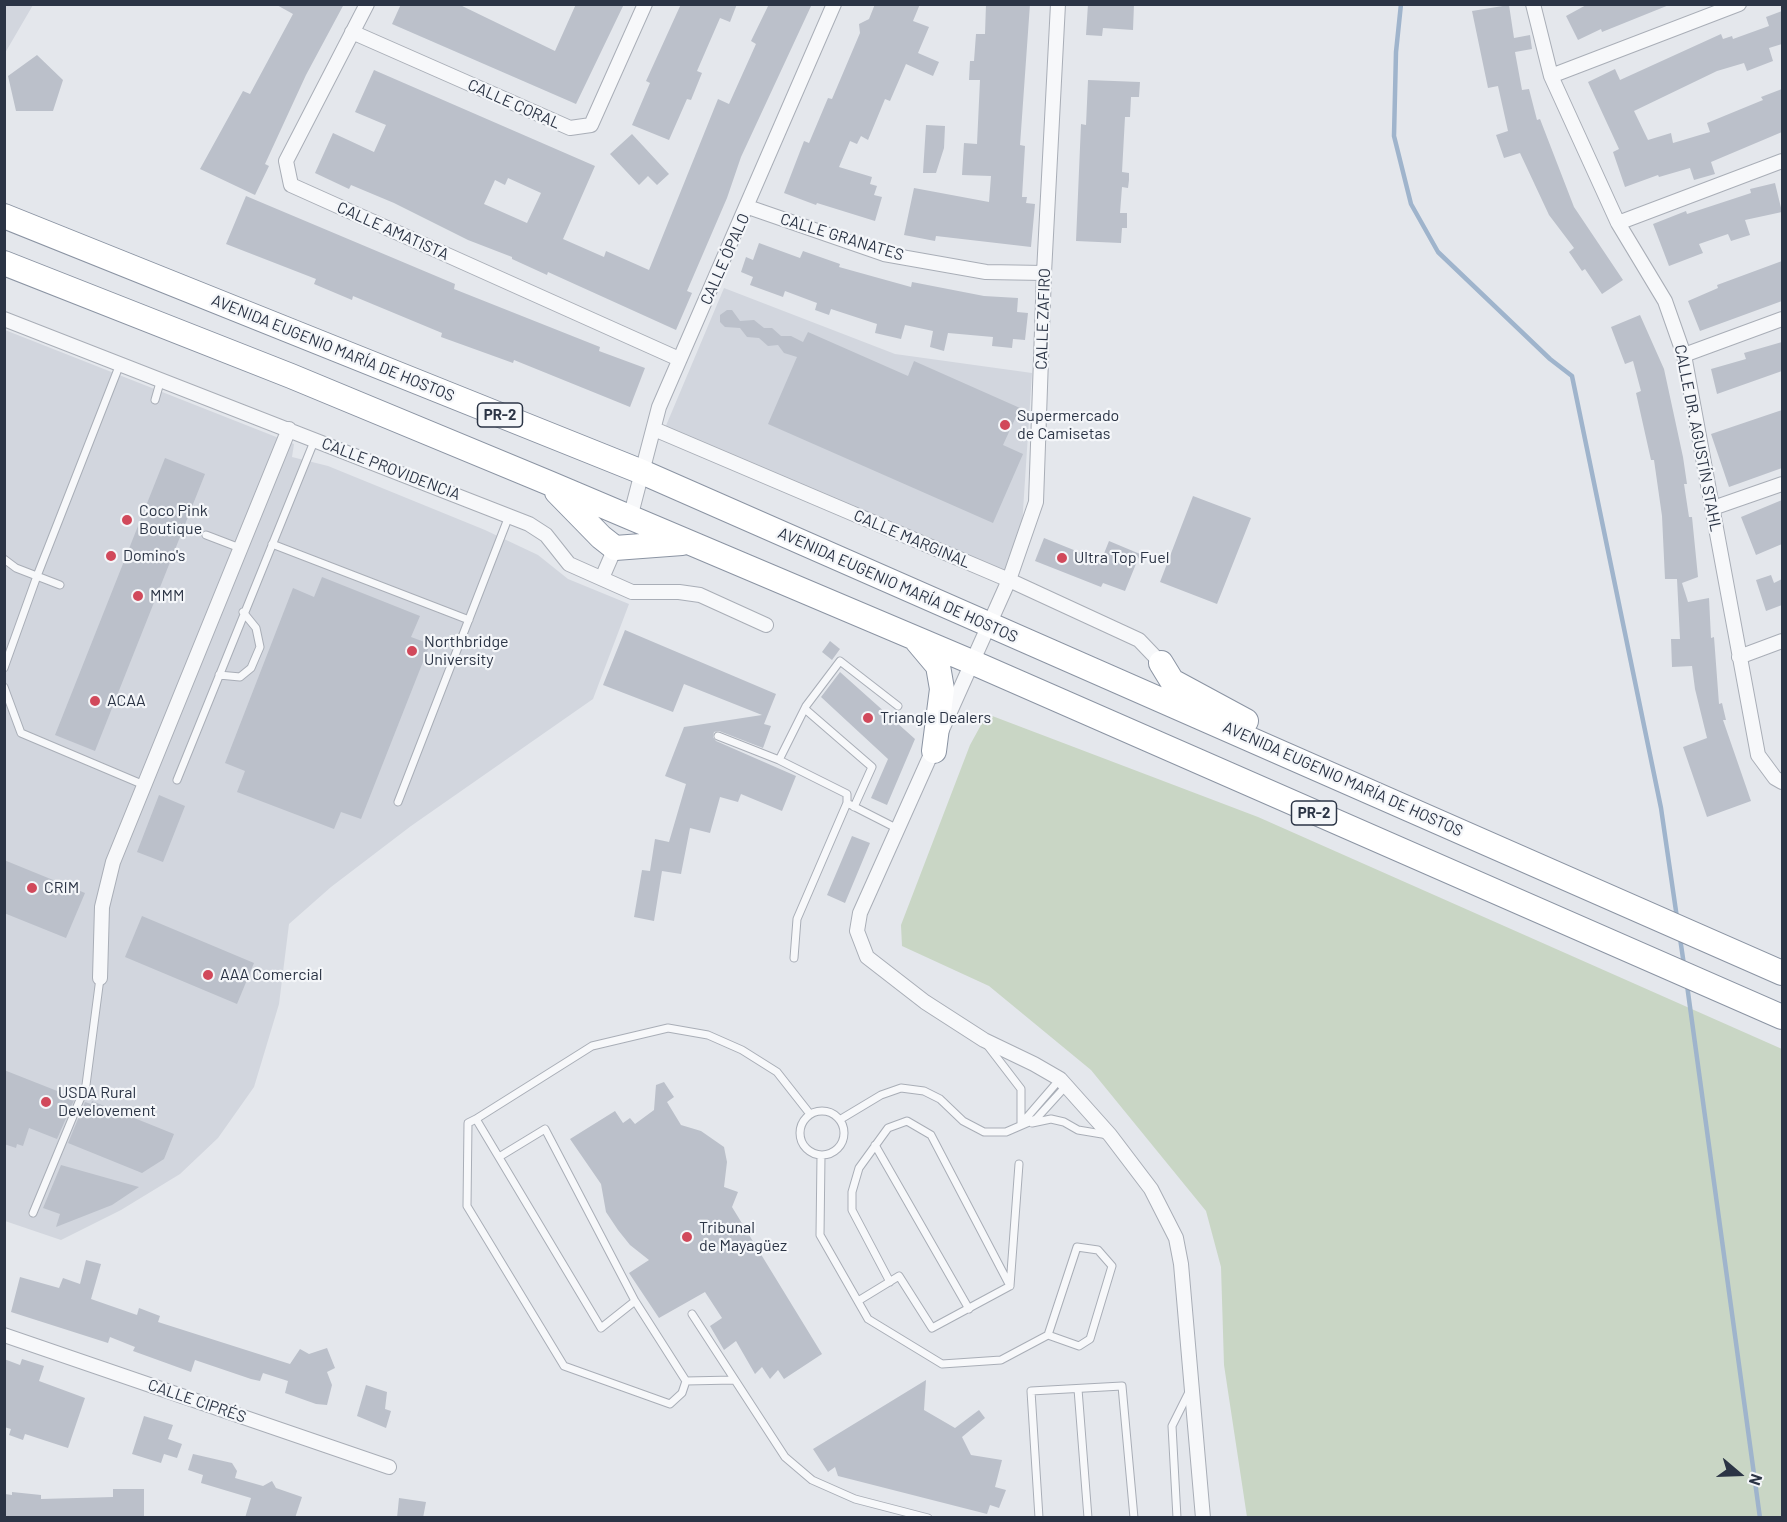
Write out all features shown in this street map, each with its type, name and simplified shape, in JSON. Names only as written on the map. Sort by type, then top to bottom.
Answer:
[{"type":"highway","name":"AVENIDA EUGENIO MARÍA DE HOSTOS","points":[[4,216],[642,472],[1782,973]]},
{"type":"highway","name":"PR-2","points":[[4,263],[302,380],[974,663],[1782,1017]]},
{"type":"highway","points":[[549,483],[601,537],[615,548],[685,543]]},
{"type":"highway","points":[[915,639],[938,666],[942,690],[934,751]]},
{"type":"highway","points":[[1161,663],[1172,681],[1394,801]]},
{"type":"street","name":"CALLE AMATISTA","points":[[367,4],[286,161],[291,185],[679,359]]},
{"type":"street","name":"CALLE CORAL","points":[[351,32],[570,128],[591,124],[645,4]]},
{"type":"street","name":"CALLE ÓPALO","points":[[630,518],[659,407],[748,207],[834,4]]},
{"type":"street","name":"CALLE ZAFIRO","points":[[1058,4],[1044,273],[1036,502],[1009,580],[974,663],[860,913],[857,931],[858,941],[867,957],[925,1002],[984,1040],[1034,1064],[1063,1083],[1110,1135],[1151,1189],[1176,1238],[1181,1264],[1203,1518]]},
{"type":"street","name":"CALLE DR. AGUSTÍN STAHL","points":[[1533,4],[1551,76],[1618,223],[1665,301],[1684,355],[1758,755],[1775,778],[1782,782]]},
{"type":"street","points":[[1551,76],[1739,4]]},
{"type":"street","points":[[1618,223],[1782,161]]},
{"type":"street","name":"CALLE GRANATES","points":[[748,207],[884,254],[986,272],[1044,273]]},
{"type":"street","name":"CALLE PROVIDENCIA","points":[[4,319],[509,516],[546,535],[569,564],[632,592],[680,592],[700,595],[766,625]]},
{"type":"street","points":[[1684,355],[1782,319]]},
{"type":"street","points":[[100,978],[102,907],[113,862],[289,429]]},
{"type":"street","name":"CALLE MARGINAL","points":[[654,429],[1009,580],[1139,640],[1161,663]]},
{"type":"street","points":[[1713,508],[1782,484]]},
{"type":"street","points":[[602,578],[615,548]]},
{"type":"street","points":[[1739,657],[1782,641]]},
{"type":"street","name":"CALLE CIPRÉS","points":[[4,1335],[389,1467]]},
{"type":"lane","points":[[4,668],[37,576],[120,364]]},
{"type":"lane","points":[[155,400],[161,379]]},
{"type":"lane","points":[[177,780],[243,612],[315,439]]},
{"type":"lane","points":[[398,802],[509,516]]},
{"type":"lane","points":[[206,535],[240,548]]},
{"type":"lane","points":[[272,544],[469,620]]},
{"type":"lane","points":[[4,559],[16,568],[60,585]]},
{"type":"lane","points":[[219,675],[240,677],[251,668],[260,647],[256,628],[243,612]]},
{"type":"lane","points":[[779,760],[805,709],[840,661],[898,706]]},
{"type":"lane","points":[[4,687],[21,733],[144,785]]},
{"type":"lane","points":[[794,957],[797,919],[850,805],[872,767],[805,709]]},
{"type":"lane","points":[[718,736],[779,760],[847,794],[850,805],[898,829]]},
{"type":"lane","points":[[33,1213],[86,1085],[100,978]]},
{"type":"lane","points":[[499,1157],[544,1129],[635,1301],[686,1381],[682,1394],[670,1404],[564,1366],[467,1206],[468,1123],[592,1046],[668,1028],[708,1035],[742,1050],[777,1072],[810,1114]]},
{"type":"lane","points":[[984,1040],[1021,1089],[1021,1125]]},
{"type":"lane","points":[[841,1119],[881,1095],[901,1088],[924,1090],[940,1099],[963,1120],[984,1132],[1006,1132],[1036,1119],[1063,1083]]},
{"type":"lane","points":[[826,1110],[841,1119],[845,1135],[837,1151],[821,1156],[808,1151],[801,1139],[801,1125],[810,1114],[826,1110]]},
{"type":"lane","points":[[476,1119],[602,1328],[635,1301]]},
{"type":"lane","points":[[1021,1125],[1051,1119],[1064,1122],[1078,1131],[1110,1135]]},
{"type":"lane","points":[[890,1282],[852,1210],[852,1192],[860,1168],[888,1128],[907,1121],[931,1135],[1010,1286]]},
{"type":"lane","points":[[875,1145],[969,1309]]},
{"type":"lane","points":[[821,1156],[820,1235],[868,1319],[942,1364],[1002,1360],[1048,1335],[1077,1247],[1098,1250],[1112,1266],[1090,1339],[1079,1347],[1048,1335]]},
{"type":"lane","points":[[1010,1286],[1019,1164]]},
{"type":"lane","points":[[858,1301],[899,1276],[932,1328],[1010,1286]]},
{"type":"lane","points":[[692,1314],[784,1457],[812,1480],[855,1499],[928,1518]]},
{"type":"lane","points":[[686,1381],[734,1380]]},
{"type":"lane","points":[[1039,1518],[1032,1391],[1122,1386],[1134,1518]]},
{"type":"lane","points":[[1177,1518],[1172,1426],[1191,1387]]},
{"type":"lane","points":[[1078,1389],[1088,1518]]},
{"type":"shaded area","points":[[4,5],[33,5],[5,53]]},
{"type":"shaded area","points":[[724,288],[895,354],[1032,373],[1022,526],[1005,571],[665,428]]},
{"type":"shaded area","points":[[5,330],[294,444],[292,457],[328,466],[485,530],[538,555],[568,579],[629,604],[593,699],[411,826],[331,887],[289,924],[279,1004],[254,1087],[218,1138],[180,1174],[121,1210],[61,1240],[5,1221]]},
{"type":"green space","points":[[987,714],[1258,817],[1782,1049],[1782,1517],[1247,1517],[1224,1365],[1221,1267],[1206,1211],[1091,1070],[989,986],[902,946],[901,925],[970,745]]},
{"type":"building","points":[[275,4],[344,4],[306,75],[265,164],[269,166],[255,195],[200,169],[243,91],[250,94],[293,14]]},
{"type":"building","points":[[401,4],[458,4],[555,51],[576,4],[624,4],[576,104],[392,24]]},
{"type":"building","points":[[681,4],[737,4],[730,22],[720,18],[697,71],[702,73],[691,100],[687,99],[669,140],[632,125],[650,83],[646,81]]},
{"type":"building","points":[[769,4],[812,4],[741,157],[727,198],[687,291],[692,293],[676,330],[548,272],[547,275],[512,257],[468,240],[394,203],[351,185],[349,189],[315,173],[333,133],[374,152],[386,125],[355,112],[374,70],[595,166],[563,239],[604,257],[606,251],[649,270],[718,99],[729,104],[756,44],[751,41]],"holes":[[[508,178],[541,193],[527,223],[484,204],[495,180],[505,185]]]},
{"type":"building","points":[[875,4],[920,4],[913,21],[929,27],[918,53],[939,62],[933,76],[906,64],[890,101],[885,99],[868,140],[861,136],[857,144],[850,141],[839,167],[872,177],[870,184],[877,186],[874,195],[882,197],[875,221],[817,203],[816,205],[784,193],[804,141],[809,143],[828,98],[832,99],[860,33],[859,24],[869,19]]},
{"type":"building","points":[[986,4],[1030,4],[1020,145],[1025,146],[1022,197],[1027,197],[1026,203],[1035,204],[1031,247],[936,236],[935,241],[904,235],[914,188],[989,202],[991,176],[962,175],[964,143],[977,144],[980,80],[969,80],[970,61],[974,61],[976,34],[985,34]]},
{"type":"building","points":[[1088,4],[1134,4],[1133,30],[1103,28],[1102,36],[1086,35]]},
{"type":"building","points":[[1588,4],[1669,5],[1602,32],[1601,29],[1578,40],[1566,16]]},
{"type":"building","points":[[1509,5],[1514,38],[1530,35],[1532,49],[1515,52],[1522,90],[1529,89],[1537,120],[1540,119],[1574,207],[1623,280],[1602,294],[1585,269],[1582,271],[1569,252],[1574,248],[1549,215],[1520,153],[1504,158],[1496,135],[1508,131],[1498,86],[1488,88],[1472,11]]},
{"type":"building","points":[[1782,11],[1782,44],[1769,48],[1773,61],[1747,71],[1744,63],[1717,71],[1634,111],[1648,140],[1671,133],[1673,143],[1710,132],[1707,123],[1763,100],[1761,97],[1782,89],[1782,132],[1711,162],[1715,174],[1694,180],[1690,168],[1659,177],[1658,175],[1625,187],[1613,152],[1619,149],[1588,82],[1615,69],[1620,80],[1721,34],[1723,39],[1732,36],[1733,39],[1769,26],[1766,17]]},
{"type":"building","points":[[37,55],[63,80],[53,111],[16,111],[8,76]]},
{"type":"building","points":[[1088,80],[1140,82],[1139,97],[1131,97],[1130,117],[1125,117],[1122,172],[1129,173],[1129,180],[1128,188],[1122,187],[1120,213],[1127,213],[1127,228],[1122,228],[1121,243],[1076,241],[1081,124],[1086,125]]},
{"type":"building","points":[[926,125],[945,126],[944,148],[936,173],[923,173]]},
{"type":"building","points":[[632,134],[669,174],[657,185],[648,176],[639,185],[610,154]]},
{"type":"building","points":[[1775,183],[1782,212],[1745,220],[1750,235],[1731,241],[1728,234],[1699,244],[1703,253],[1669,266],[1653,224],[1686,211],[1687,214],[1751,193],[1750,189]]},
{"type":"building","points":[[246,196],[455,284],[454,289],[600,347],[599,351],[645,368],[630,407],[514,360],[513,363],[441,337],[442,333],[353,296],[352,300],[314,284],[316,279],[226,244]]},
{"type":"building","points":[[759,243],[800,258],[803,251],[840,264],[839,267],[911,287],[912,282],[984,296],[1018,298],[1017,312],[1028,313],[1025,340],[1013,339],[1012,348],[992,346],[993,337],[948,333],[944,351],[930,347],[933,331],[905,325],[901,339],[875,333],[877,324],[831,309],[829,315],[815,310],[817,303],[785,291],[783,297],[750,285],[753,277],[741,272],[746,257],[753,260]]},
{"type":"building","points":[[1782,261],[1782,301],[1700,331],[1688,301],[1718,288],[1717,285]]},
{"type":"building","points":[[727,310],[732,310],[740,321],[754,320],[764,328],[772,328],[781,336],[791,336],[803,342],[808,332],[908,376],[914,361],[1020,408],[1003,445],[1023,454],[993,523],[768,424],[797,357],[784,353],[778,345],[768,346],[759,338],[747,337],[740,328],[725,327],[720,322],[720,315]]},
{"type":"building","points":[[1640,315],[1664,369],[1683,457],[1687,484],[1684,484],[1689,517],[1692,517],[1698,577],[1682,583],[1688,602],[1709,598],[1719,704],[1722,703],[1726,720],[1723,720],[1751,801],[1707,817],[1683,747],[1707,738],[1692,666],[1672,667],[1671,639],[1680,639],[1677,579],[1665,579],[1662,516],[1654,460],[1651,460],[1636,393],[1641,391],[1633,361],[1625,364],[1611,327]]},
{"type":"building","points":[[1782,342],[1782,371],[1717,394],[1711,369],[1746,359],[1744,353]]},
{"type":"building","points":[[1782,410],[1782,468],[1729,487],[1711,434]]},
{"type":"building","points":[[165,458],[205,474],[95,751],[55,735]]},
{"type":"building","points":[[1193,496],[1251,518],[1217,604],[1160,582]]},
{"type":"building","points":[[1782,500],[1782,544],[1756,555],[1741,517]]},
{"type":"building","points":[[1044,538],[1101,561],[1109,541],[1140,554],[1125,591],[1103,583],[1101,587],[1035,561]]},
{"type":"building","points":[[1771,575],[1774,583],[1782,579],[1782,605],[1766,611],[1756,580]]},
{"type":"building","points":[[322,577],[420,616],[411,637],[430,644],[361,819],[341,812],[334,829],[237,792],[245,771],[225,763],[293,588],[314,597]]},
{"type":"building","points":[[625,630],[776,694],[764,724],[771,726],[763,748],[719,731],[714,732],[713,737],[716,741],[796,776],[782,811],[741,794],[738,802],[720,797],[710,833],[690,828],[681,874],[662,871],[654,921],[634,917],[642,870],[650,871],[655,839],[669,842],[686,784],[665,776],[684,727],[762,715],[684,684],[673,712],[603,685]]},
{"type":"building","points":[[830,641],[840,649],[832,660],[822,652]]},
{"type":"building","name":"Triangle Dealers","points":[[840,672],[915,739],[887,805],[871,798],[888,759],[821,697]]},
{"type":"building","points":[[159,795],[185,806],[163,862],[137,852]]},
{"type":"building","points":[[852,836],[870,843],[845,903],[827,895]]},
{"type":"building","points":[[4,860],[85,893],[66,938],[4,913]]},
{"type":"building","points":[[142,916],[254,963],[237,1004],[125,957]]},
{"type":"building","points":[[4,1070],[75,1098],[57,1139],[29,1128],[23,1146],[17,1144],[16,1148],[4,1144]]},
{"type":"building","name":"Tribunal de Mayagüez","points":[[664,1082],[674,1097],[667,1102],[681,1125],[701,1131],[724,1147],[727,1162],[724,1187],[738,1192],[732,1207],[822,1354],[784,1379],[778,1370],[770,1379],[762,1367],[755,1374],[736,1341],[724,1350],[710,1326],[722,1318],[705,1292],[659,1318],[629,1273],[649,1260],[630,1245],[606,1212],[601,1184],[570,1139],[615,1111],[623,1123],[630,1118],[635,1124],[654,1110],[656,1085]]},
{"type":"building","points":[[92,1101],[174,1134],[164,1159],[142,1173],[68,1143],[85,1102],[91,1104]]},
{"type":"building","points":[[61,1165],[139,1187],[112,1205],[56,1227],[60,1214],[43,1208]]},
{"type":"building","points":[[86,1260],[101,1264],[91,1299],[137,1315],[139,1308],[160,1316],[158,1322],[290,1364],[300,1349],[309,1354],[327,1348],[335,1368],[327,1372],[332,1385],[327,1405],[316,1404],[285,1393],[288,1381],[263,1373],[260,1381],[195,1360],[191,1372],[133,1351],[135,1347],[110,1337],[108,1343],[11,1312],[20,1277],[59,1288],[63,1278],[80,1284]]},
{"type":"building","points":[[4,1359],[20,1365],[22,1359],[44,1366],[39,1381],[85,1398],[68,1448],[25,1434],[23,1440],[9,1435],[11,1429],[4,1427]]},
{"type":"building","points":[[926,1380],[924,1410],[955,1428],[979,1410],[985,1418],[962,1437],[971,1455],[1002,1460],[995,1487],[1006,1490],[999,1508],[990,1505],[987,1514],[838,1476],[835,1467],[828,1472],[813,1449]]},
{"type":"building","points":[[366,1385],[387,1392],[385,1409],[391,1411],[386,1428],[357,1416]]},
{"type":"building","points":[[144,1416],[173,1425],[168,1439],[182,1444],[177,1458],[164,1454],[161,1463],[132,1454]]},
{"type":"building","points":[[193,1454],[232,1463],[237,1471],[235,1478],[263,1486],[272,1481],[276,1488],[302,1497],[295,1518],[245,1518],[251,1498],[201,1483],[203,1475],[188,1470]]},
{"type":"building","points":[[113,1489],[144,1489],[144,1518],[5,1517],[5,1494],[12,1495],[12,1492],[41,1495],[41,1499],[113,1497]]},
{"type":"building","points":[[399,1498],[426,1502],[423,1518],[397,1518]]},
{"type":"waterway","points":[[1401,4],[1396,52],[1394,136],[1411,204],[1438,252],[1550,359],[1572,376],[1661,808],[1677,918]]},
{"type":"waterway","points":[[1680,938],[1684,965]]},
{"type":"waterway","points":[[1687,985],[1760,1518]]},
{"type":"place","name":"Supermercado de Camisetas","points":[[1005,425]]},
{"type":"place","name":"Coco Pink Boutique","points":[[127,520]]},
{"type":"place","name":"Domino's","points":[[111,556]]},
{"type":"place","name":"Ultra Top Fuel","points":[[1062,558]]},
{"type":"place","name":"MMM","points":[[138,596]]},
{"type":"place","name":"Northbridge University","points":[[412,651]]},
{"type":"place","name":"ACAA","points":[[95,701]]},
{"type":"place","name":"Triangle Dealers","points":[[868,718]]},
{"type":"place","name":"CRIM","points":[[32,888]]},
{"type":"place","name":"AAA Comercial","points":[[208,975]]},
{"type":"place","name":"USDA Rural Develovement","points":[[46,1102]]},
{"type":"place","name":"Tribunal de Mayagüez","points":[[687,1237]]}]
